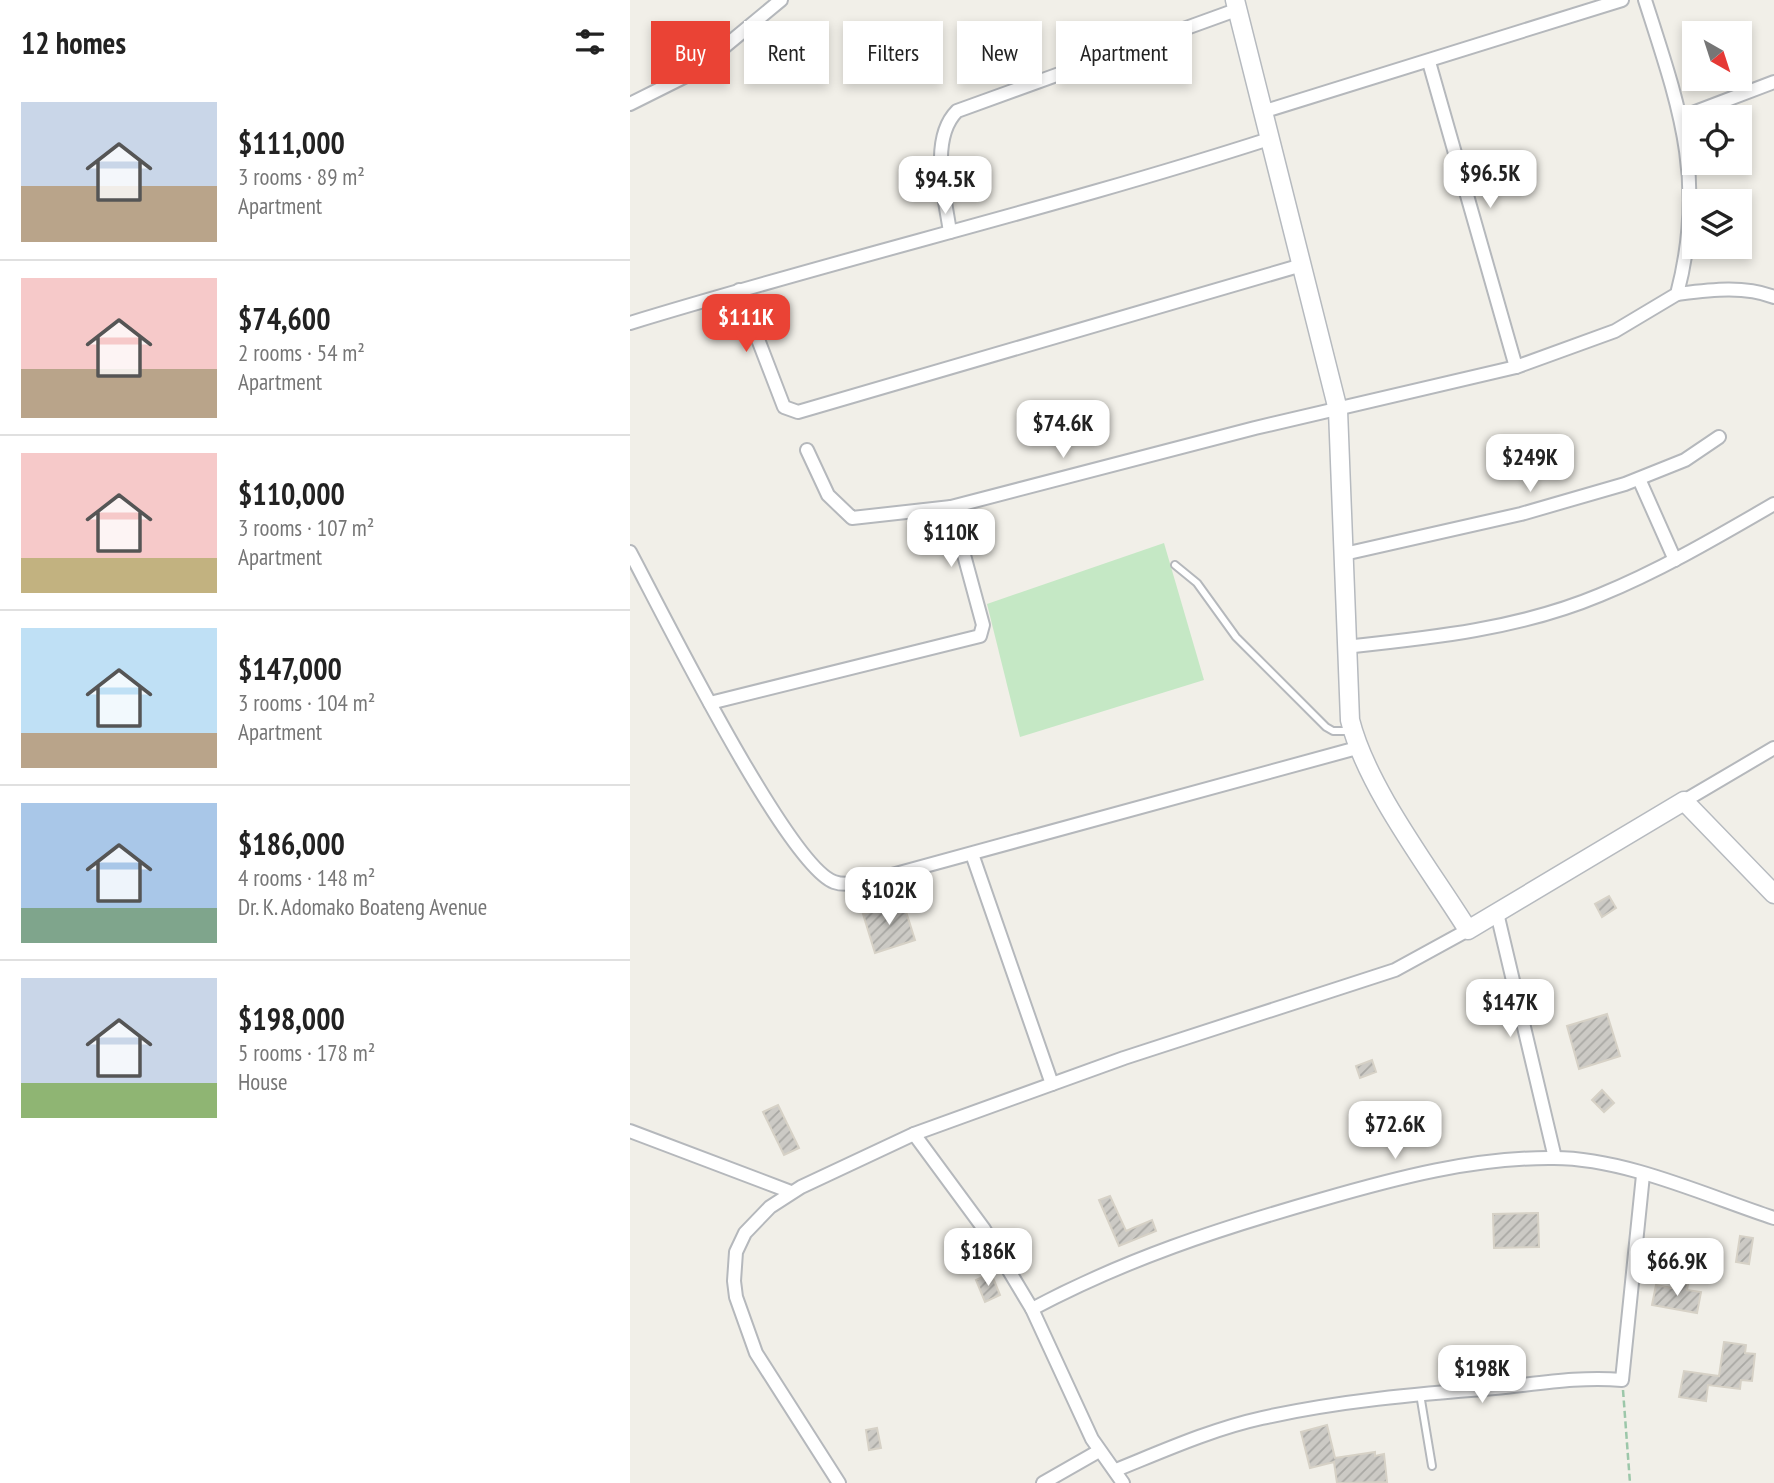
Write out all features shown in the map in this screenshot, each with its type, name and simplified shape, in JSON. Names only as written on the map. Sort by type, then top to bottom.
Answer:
[{"type":"street","points":[[630,104],[694,72],[781,0]]},
{"type":"street","points":[[1262,112],[1622,0]]},
{"type":"street","points":[[1645,0],[1682,117]]},
{"type":"street","points":[[950,232],[941,155],[949,118],[957,111],[1236,5],[1338,410],[1345,647],[1355,740],[1468,930]]},
{"type":"street","points":[[1429,62],[1516,367]]},
{"type":"street","points":[[1714,105],[1774,82]]},
{"type":"street","points":[[630,323],[739,290],[1139,181],[1269,139]]},
{"type":"street","points":[[1677,294],[1688,254],[1692,210],[1688,175]]},
{"type":"street","points":[[739,290],[784,407],[798,412],[1302,265]]},
{"type":"street","points":[[807,450],[828,495],[852,518],[951,507],[1516,367],[1615,331],[1677,294],[1721,289],[1763,293],[1774,297]]},
{"type":"street","points":[[1344,554],[1521,514],[1639,480],[1685,460],[1719,437]]},
{"type":"street","points":[[1639,480],[1675,560]]},
{"type":"street","points":[[1345,647],[1432,638],[1522,621],[1598,596],[1675,560],[1774,504]]},
{"type":"street","points":[[710,703],[980,636],[983,625],[951,507]]},
{"type":"street","points":[[630,552],[710,703],[791,839],[826,878],[844,884],[972,854],[1355,740]]},
{"type":"street","points":[[839,1483],[756,1353],[736,1297],[736,1252],[745,1233],[769,1207],[791,1192],[914,1134],[1052,1084],[1395,970],[1468,930],[1774,748]]},
{"type":"street","points":[[1684,801],[1774,894]]},
{"type":"street","points":[[972,854],[1052,1084]]},
{"type":"street","points":[[1497,913],[1555,1158]]},
{"type":"street","points":[[630,1131],[791,1192]]},
{"type":"street","points":[[914,1134],[984,1229],[1032,1308],[1099,1451],[1116,1470],[1123,1483]]},
{"type":"street","points":[[1032,1308],[1132,1260],[1210,1231],[1398,1178],[1472,1164],[1555,1158],[1612,1166],[1774,1218]]},
{"type":"street","points":[[1116,1470],[1260,1419],[1420,1394],[1622,1380],[1643,1175]]},
{"type":"street","points":[[1043,1483],[1099,1451]]},
{"type":"lane","points":[[1175,565],[1197,583],[1236,637],[1326,727],[1355,740]]},
{"type":"lane","points":[[1420,1394],[1432,1466]]},
{"type":"path","points":[[1622,1380],[1630,1483]]},
{"type":"green space","points":[[1164,543],[1204,680],[1020,737],[987,604]]},
{"type":"building","points":[[1609,896],[1616,908],[1602,917],[1595,904]]},
{"type":"building","points":[[903,902],[915,940],[875,953],[863,914]]},
{"type":"building","points":[[1607,1014],[1620,1056],[1579,1069],[1567,1026]]},
{"type":"building","points":[[1372,1060],[1376,1072],[1360,1078],[1356,1066]]},
{"type":"building","points":[[1602,1090],[1614,1103],[1604,1112],[1592,1100]]},
{"type":"building","points":[[778,1105],[799,1148],[784,1155],[763,1112]]},
{"type":"building","points":[[1110,1196],[1126,1231],[1152,1220],[1156,1231],[1119,1246],[1099,1200]]},
{"type":"building","points":[[1538,1213],[1539,1247],[1494,1248],[1493,1214]]},
{"type":"building","points":[[1740,1236],[1753,1238],[1749,1264],[1736,1262]]},
{"type":"building","points":[[991,1273],[1000,1295],[985,1302],[976,1280]]},
{"type":"building","points":[[1673,1281],[1688,1284],[1687,1290],[1701,1292],[1697,1313],[1652,1305],[1656,1285],[1672,1288]]},
{"type":"building","points":[[1724,1342],[1746,1345],[1745,1353],[1755,1354],[1752,1381],[1741,1380],[1740,1389],[1708,1385],[1706,1401],[1679,1397],[1684,1371],[1719,1376]]},
{"type":"building","points":[[1327,1425],[1335,1458],[1375,1452],[1375,1456],[1384,1454],[1387,1482],[1337,1483],[1334,1462],[1310,1468],[1301,1432]]},
{"type":"building","points":[[877,1428],[881,1448],[869,1450],[866,1430]]}]
